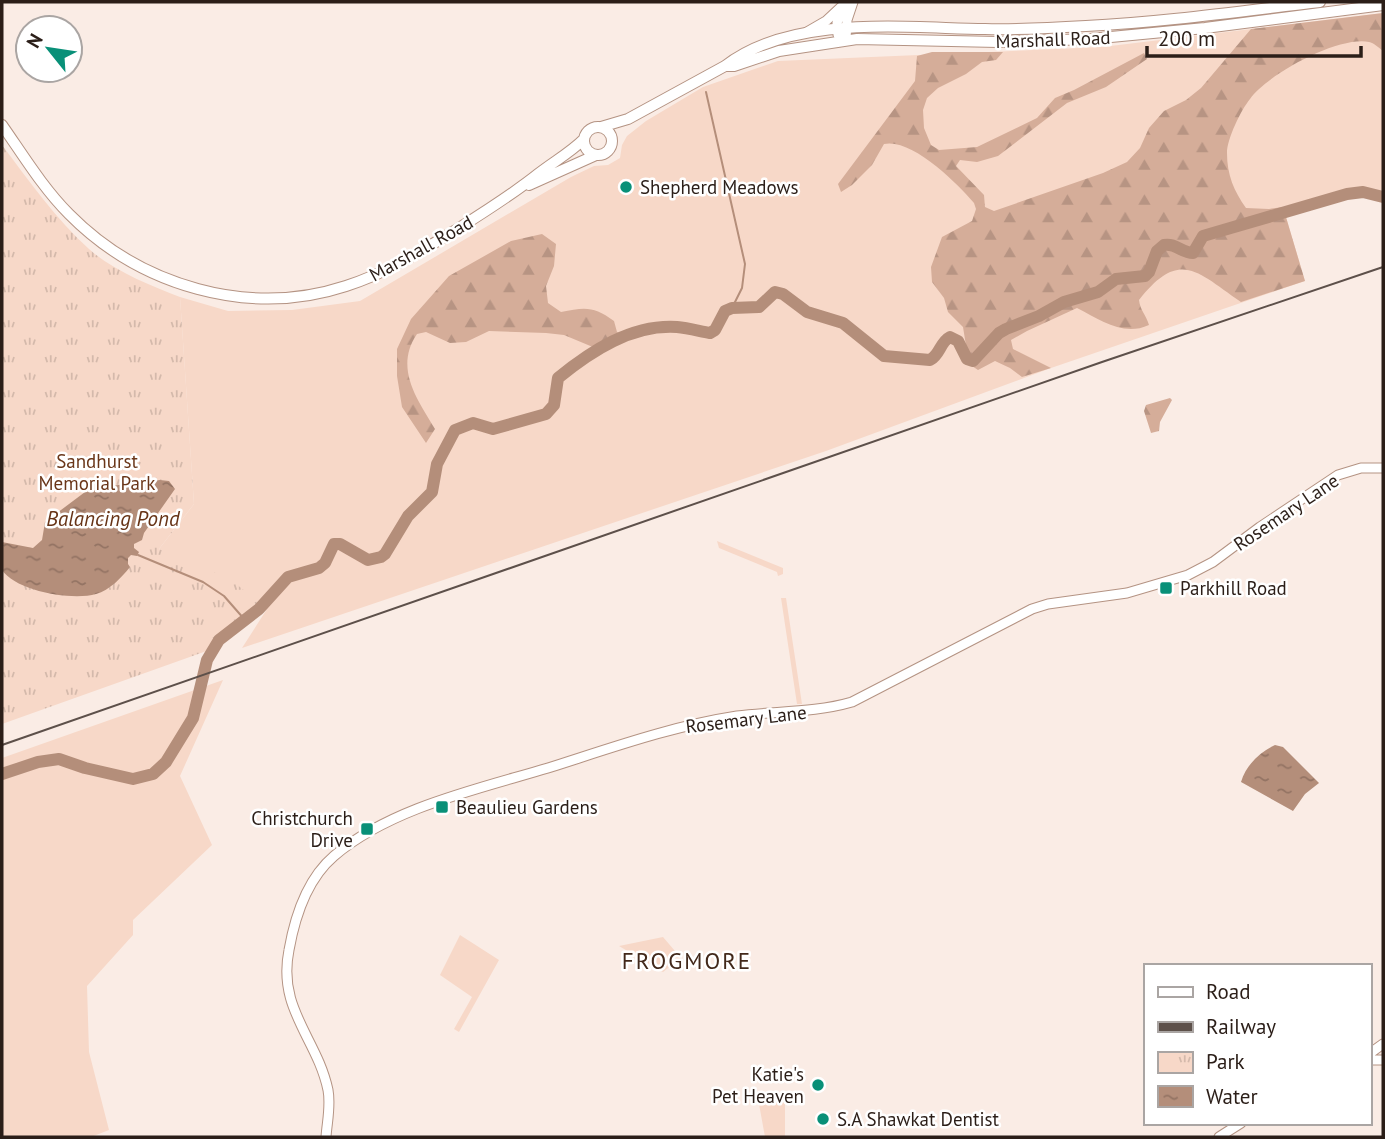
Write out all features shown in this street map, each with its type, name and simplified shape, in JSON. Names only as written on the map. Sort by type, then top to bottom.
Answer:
[{"type":"main road","name":"Marshall Road","points":[[725,66],[865,27],[1001,29],[1097,26],[1320,2]]},
{"type":"main road","name":"Marshall Road","points":[[601,127],[628,119],[737,57],[757,48],[803,35],[998,42],[1090,39],[1205,28],[1383,5]]},
{"type":"main road","name":"Marshall Road","points":[[612,141],[628,119]]},
{"type":"main road","name":"Marshall Road","points":[[2,125],[52,195],[76,221],[107,247],[136,266],[168,280],[239,297],[302,296],[365,279],[412,257],[523,187],[584,139]]},
{"type":"main road","points":[[601,127],[609,131],[612,141],[607,152],[596,155],[586,149],[584,139],[591,128],[601,127]]},
{"type":"main road","name":"Marshall Road","points":[[523,187],[596,155]]},
{"type":"street","points":[[847,4],[856,19],[865,27]]},
{"type":"street","points":[[803,35],[847,4]]},
{"type":"street","points":[[842,35],[847,4]]},
{"type":"street","name":"Rosemary Lane","points":[[326,1137],[328,1092],[320,1066],[297,1021],[286,967],[292,934],[309,886],[320,869],[355,841],[408,813],[678,727],[739,716],[822,709],[852,702],[1032,609],[1048,604],[1126,593],[1188,575],[1213,562],[1329,480],[1353,470],[1383,468]]},
{"type":"street","points":[[1219,1137],[1238,1125]]},
{"type":"green space","name":"Shepherd Meadows","points":[[1383,13],[1383,192],[1364,188],[1344,191],[1283,207],[1305,281],[1051,368],[826,451],[242,648],[267,609],[159,549],[194,504],[180,297],[228,311],[292,310],[360,301],[571,177],[594,166],[608,165],[620,158],[627,136],[646,121],[703,87],[778,61],[1102,47]]},
{"type":"green space","points":[[1383,13],[1383,51],[1371,43],[1356,42],[1322,51],[1287,68],[1250,99],[1229,140],[1228,168],[1238,195],[1246,208],[1283,207],[1305,281],[1241,302],[1200,274],[1178,270],[1166,274],[1139,300],[1149,325],[1130,329],[1112,326],[1077,308],[1011,340],[1013,349],[1051,368],[1022,377],[995,361],[978,370],[969,364],[963,327],[948,312],[944,298],[932,282],[931,267],[942,237],[972,221],[976,209],[957,184],[920,155],[895,144],[884,144],[872,165],[852,185],[841,192],[838,184],[915,81],[917,56],[932,52],[1003,52],[996,60],[982,62],[966,74],[938,88],[927,98],[923,110],[924,128],[931,145],[939,150],[977,147],[1037,118],[1055,98],[1144,53],[1147,59],[1106,87],[1067,103],[998,156],[977,162],[960,160],[956,166],[984,195],[985,207],[994,211],[1127,162],[1140,148],[1149,128],[1164,111],[1186,100],[1201,88],[1251,29]]},
{"type":"green space","name":"Sandhurst Memorial Park","points":[[2,145],[54,212],[98,257],[120,271],[180,297],[194,504],[159,549],[230,579],[267,609],[219,637],[215,648],[2,724]]},
{"type":"green space","points":[[542,234],[556,244],[554,266],[546,286],[548,303],[561,312],[595,310],[614,321],[617,332],[631,338],[600,350],[564,335],[546,333],[489,331],[466,342],[450,343],[426,332],[417,334],[410,347],[408,371],[415,395],[435,429],[426,443],[402,407],[397,376],[397,349],[411,319],[449,276],[511,241]]},
{"type":"green space","points":[[1170,398],[1172,400],[1160,422],[1159,431],[1151,433],[1144,411],[1146,405]]},
{"type":"green space","points":[[717,541],[783,568],[783,574],[778,576],[777,572],[719,548]]},
{"type":"green space","points":[[781,598],[786,598],[802,704],[797,704]]},
{"type":"green space","points":[[223,680],[180,776],[212,845],[133,920],[133,935],[87,986],[89,1052],[109,1130],[91,1137],[2,1137],[2,758]]},
{"type":"green space","points":[[460,935],[499,960],[459,1032],[454,1029],[472,997],[440,975]]},
{"type":"green space","points":[[663,937],[681,958],[663,972],[619,946]]},
{"type":"green space","points":[[774,1097],[783,1099],[785,1104],[785,1137],[765,1137],[759,1104]]},
{"type":"water","name":"Balancing Pond","points":[[160,480],[169,481],[175,489],[144,533],[142,540],[134,544],[134,548],[139,552],[137,556],[131,555],[128,558],[130,567],[106,590],[86,596],[45,593],[19,584],[2,570],[2,542],[33,548],[42,540],[45,522],[85,492]]},
{"type":"water","points":[[1275,745],[1283,747],[1319,783],[1305,794],[1293,811],[1241,782],[1254,760]]},
{"type":"waterway","points":[[706,92],[745,264],[742,288],[732,308]]},
{"type":"waterway","points":[[2,774],[38,762],[59,759],[133,779],[153,774],[166,762],[193,718],[207,660],[219,640],[259,609],[288,577],[319,568],[325,563],[334,544],[340,544],[368,560],[385,554],[408,516],[432,492],[437,464],[455,430],[473,423],[493,429],[546,414],[554,405],[558,378],[613,341],[660,327],[681,327],[710,333],[715,330],[725,311],[732,308],[759,307],[775,292],[783,294],[807,312],[843,323],[884,356],[930,360],[950,337],[958,341],[967,359],[973,361],[1006,329],[1039,316],[1064,302],[1098,292],[1116,279],[1145,276],[1157,251],[1164,245],[1172,245],[1193,253],[1203,236],[1347,194],[1363,192],[1383,197]]},
{"type":"waterway","points":[[138,555],[203,582],[224,596],[245,620]]},
{"type":"railway","points":[[2,745],[1102,362],[1383,267]]},
{"type":"place","name":"Shepherd Meadows","points":[[626,187]]},
{"type":"place","name":"Parkhill Road","points":[[1166,588]]},
{"type":"place","name":"Beaulieu Gardens","points":[[442,807]]},
{"type":"place","name":"Christchurch Drive","points":[[367,829]]},
{"type":"place","name":"Katie's Pet Heaven","points":[[818,1085]]},
{"type":"place","name":"S.A Shawkat Dentist","points":[[823,1119]]},
{"type":"district","name":"FROGMORE","points":[[687,961]]}]
